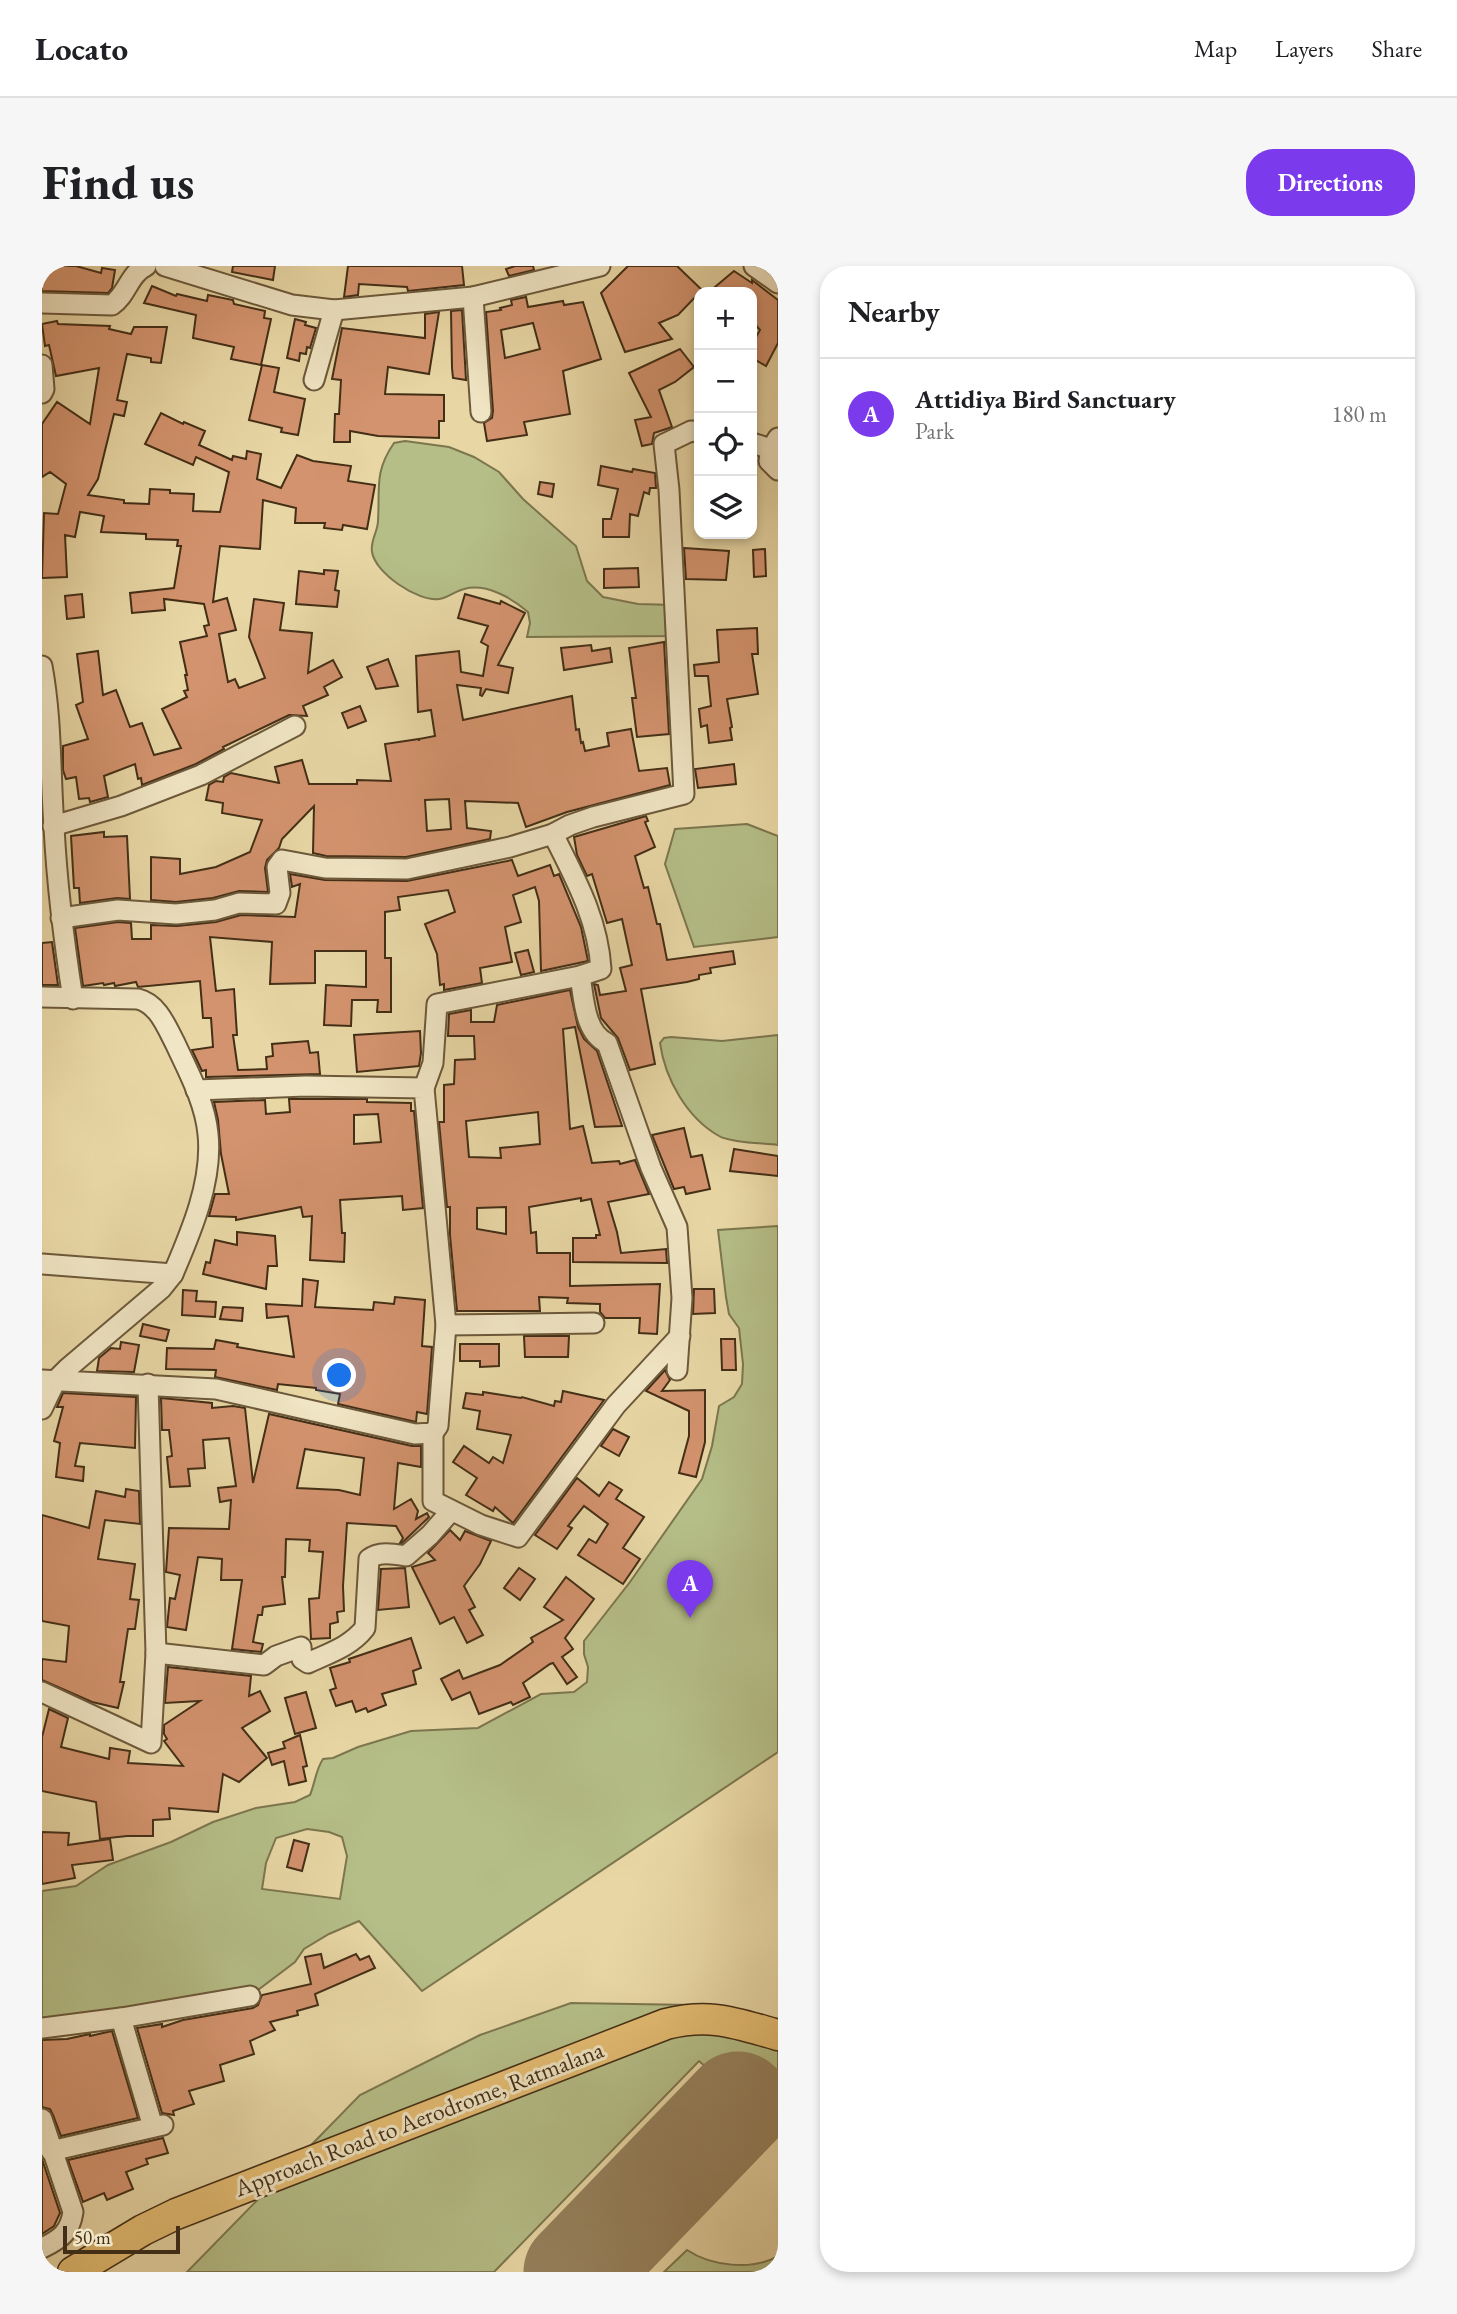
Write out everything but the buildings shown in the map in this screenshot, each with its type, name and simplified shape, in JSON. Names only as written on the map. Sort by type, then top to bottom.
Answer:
[{"type":"main road","name":"Approach Road to Aerodrome, Ratmalana","points":[[73,2272],[143,2230],[176,2214],[666,2024],[684,2020],[716,2019],[778,2035]]},
{"type":"street","points":[[165,266],[292,305],[334,310],[474,297],[600,266]]},
{"type":"street","points":[[754,266],[778,283]]},
{"type":"street","points":[[42,303],[112,305],[120,300],[139,267]]},
{"type":"street","points":[[474,297],[481,412]]},
{"type":"street","points":[[314,380],[334,310]]},
{"type":"street","points":[[42,365],[42,393]]},
{"type":"street","points":[[61,918],[118,910],[176,914],[215,910],[239,903],[276,904],[280,893],[277,867],[282,860],[325,868],[408,869],[510,847],[553,834],[570,824],[684,794],[669,491],[664,443],[694,431]]},
{"type":"street","points":[[757,443],[775,444],[769,461],[778,470]]},
{"type":"street","points":[[42,666],[48,702],[61,918],[73,999]]},
{"type":"street","points":[[54,827],[121,806],[201,775],[295,726]]},
{"type":"street","points":[[553,834],[586,901],[597,936],[601,970],[437,1004],[433,1063],[424,1088],[446,1325],[440,1416],[433,1433],[433,1502],[481,1525],[518,1537],[616,1405],[680,1336]]},
{"type":"street","points":[[580,976],[589,1021],[596,1036],[607,1043],[651,1168],[677,1227],[680,1259],[677,1370]]},
{"type":"street","points":[[42,997],[148,1001],[166,1025],[196,1090],[208,1134],[208,1160],[197,1209],[173,1275],[161,1289],[49,1380],[42,1409]]},
{"type":"street","points":[[196,1090],[306,1086],[424,1088]]},
{"type":"street","points":[[42,1264],[173,1275]]},
{"type":"street","points":[[446,1325],[594,1323]]},
{"type":"street","points":[[49,1380],[216,1389],[415,1434],[433,1433]]},
{"type":"street","points":[[42,1692],[151,1743],[156,1653],[148,1384]]},
{"type":"street","points":[[156,1653],[264,1665],[276,1656],[301,1647],[302,1659],[308,1663],[330,1654],[358,1637],[365,1628],[369,1559],[389,1553],[406,1556],[430,1535],[451,1510]]},
{"type":"street","points":[[42,2028],[121,2018],[250,1996]]},
{"type":"street","points":[[51,2151],[158,2126],[121,2018]]},
{"type":"street","points":[[42,2119],[73,2211],[70,2227],[59,2240],[42,2248]]},
{"type":"green space","points":[[405,441],[449,447],[474,457],[499,472],[523,499],[576,546],[587,581],[603,597],[638,604],[675,605],[676,636],[527,637],[530,623],[528,612],[498,593],[472,588],[439,599],[430,599],[409,591],[389,577],[381,569],[372,552],[378,525],[379,480],[383,463],[394,443]]},
{"type":"green space","points":[[747,824],[778,836],[778,937],[694,947],[665,864],[675,829]]},
{"type":"green space","points":[[778,1035],[778,1145],[731,1140],[707,1128],[688,1108],[672,1084],[660,1043],[664,1038],[671,1037],[722,1041]]},
{"type":"green space","points":[[778,1226],[778,1752],[422,1991],[359,1921],[304,1949],[295,1962],[250,1996],[42,2028],[42,1891],[76,1886],[108,1865],[171,1842],[213,1822],[256,1808],[295,1802],[310,1795],[323,1759],[411,1731],[478,1728],[541,1694],[574,1692],[587,1682],[584,1641],[630,1582],[702,1479],[712,1446],[719,1406],[734,1397],[742,1384],[739,1328],[729,1314],[718,1230]],"holes":[[[307,1829],[342,1837],[347,1856],[340,1899],[262,1889],[266,1863],[276,1838]]]},
{"type":"green space","points":[[571,2003],[693,2005],[778,2042],[778,2129],[699,2061],[494,2272],[187,2272],[360,2095],[480,2035]]},
{"type":"green space","points":[[687,2250],[708,2260],[732,2265],[756,2264],[778,2256],[778,2272],[664,2272]]},
{"type":"runway","points":[[576,2272],[738,2104]]},
{"type":"place","name":"Attidiya Bird Sanctuary","points":[[690,1618]]}]
